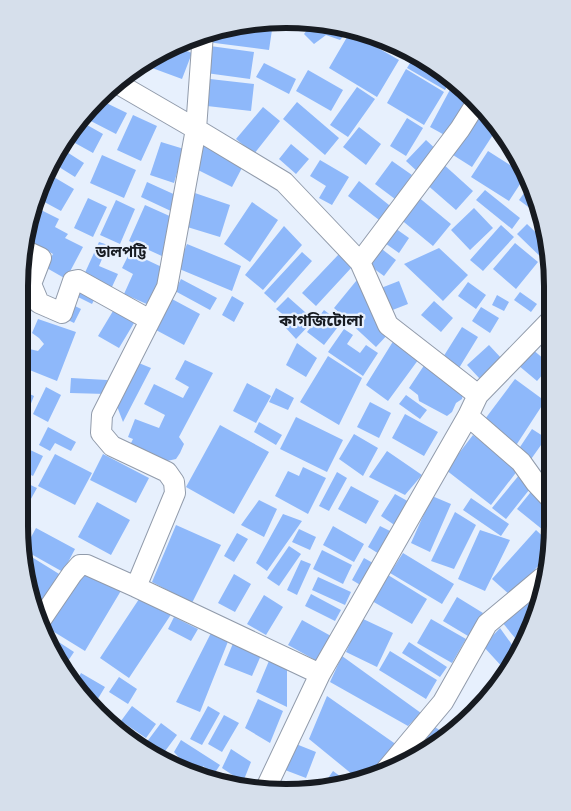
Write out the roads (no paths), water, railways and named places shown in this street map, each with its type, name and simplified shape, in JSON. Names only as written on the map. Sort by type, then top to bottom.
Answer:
[{"type":"street","points":[[136,587],[175,493],[174,482],[167,472],[112,446],[100,433],[102,415],[167,287],[196,129],[202,41]]},
{"type":"street","points":[[122,86],[284,182],[360,262],[388,325],[478,394]]},
{"type":"street","points":[[360,262],[473,108]]},
{"type":"street","points":[[30,253],[41,258],[31,284],[39,302],[62,313],[73,281],[78,280],[150,320]]},
{"type":"street","points":[[268,783],[320,674],[468,416],[478,394],[544,327]]},
{"type":"street","points":[[468,416],[521,462],[544,492]]},
{"type":"street","points":[[44,615],[72,574],[80,565],[86,565],[320,674]]},
{"type":"street","points":[[395,759],[443,702],[487,624],[538,582]]},
{"type":"district","name":"ডালপট্টি","points":[[121,251]]},
{"type":"district","name":"কাগজিটোলা","points":[[321,320]]}]
